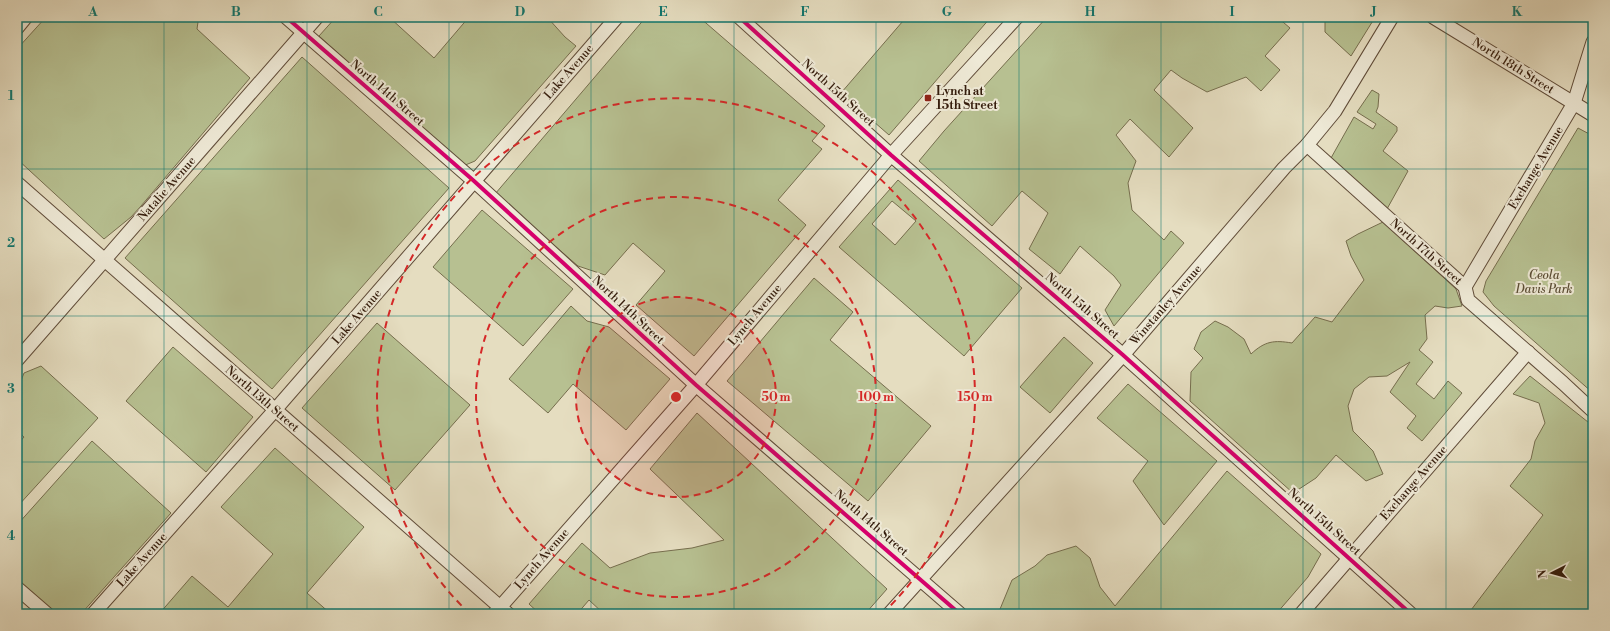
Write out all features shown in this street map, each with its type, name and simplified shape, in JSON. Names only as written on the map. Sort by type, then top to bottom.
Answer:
[{"type":"street","points":[[17,28],[26,17]]},
{"type":"street","name":"North 14th Street","points":[[286,17],[474,181],[696,385],[960,614]]},
{"type":"street","name":"Natalie Avenue","points":[[17,360],[317,17]]},
{"type":"street","name":"Lake Avenue","points":[[94,614],[275,410],[617,17]]},
{"type":"street","name":"North 15th Street","points":[[738,17],[891,155],[1123,355],[1411,614]]},
{"type":"street","name":"Lynch Avenue","points":[[501,612],[891,155],[1017,17]]},
{"type":"street","name":"Winstanley Avenue","points":[[889,614],[919,578],[1123,355],[1284,168],[1307,146],[1335,111],[1392,17]]},
{"type":"street","name":"North 18th Street","points":[[1433,17],[1593,115]]},
{"type":"street","name":"Exchange Avenue","points":[[1465,287],[1574,103],[1593,42]]},
{"type":"street","name":"North 17th Street","points":[[1307,146],[1465,287],[1468,300],[1563,382],[1593,411]]},
{"type":"street","name":"North 13th Street","points":[[17,184],[275,410],[501,612]]},
{"type":"street","name":"Exchange Avenue","points":[[1301,614],[1528,352]]},
{"type":"street","points":[[17,588],[47,614]]},
{"type":"green space","points":[[46,17],[203,17],[198,22],[197,29],[250,78],[141,206],[131,217],[104,239],[17,159],[17,106],[22,101],[17,96],[17,49]]},
{"type":"green space","points":[[336,17],[389,17],[434,58],[469,17],[547,17],[565,37],[576,46],[475,161],[463,166],[319,36]]},
{"type":"green space","points":[[646,17],[699,17],[825,126],[812,141],[822,149],[778,200],[806,225],[694,356],[636,305],[665,271],[633,243],[605,275],[578,266],[495,194]]},
{"type":"green space","points":[[899,17],[991,17],[889,135],[841,93],[903,21]]},
{"type":"green space","points":[[1047,17],[1277,17],[1290,28],[1265,56],[1280,70],[1261,91],[1246,77],[1207,92],[1171,70],[1154,90],[1193,128],[1169,157],[1130,119],[1116,135],[1136,161],[1128,183],[1132,210],[1164,240],[1171,231],[1184,243],[1114,326],[1105,310],[1121,285],[1114,276],[1080,246],[1060,274],[1029,249],[1048,213],[1022,191],[992,226],[919,161],[944,131]]},
{"type":"green space","points":[[1325,17],[1372,17],[1374,19],[1351,56],[1325,32]]},
{"type":"green space","points":[[302,57],[449,188],[272,389],[125,258]]},
{"type":"green space","points":[[1372,90],[1379,94],[1376,112],[1397,127],[1397,131],[1383,151],[1408,171],[1387,209],[1331,158],[1354,117],[1373,129],[1376,124],[1357,112]]},
{"type":"green space","name":"Ceola Davis Park","points":[[1578,128],[1593,136],[1593,393],[1494,306],[1483,292],[1486,281]]},
{"type":"green space","points":[[898,180],[1022,288],[964,356],[839,247]],"holes":[[[892,201],[916,221],[895,245],[872,224]]]},
{"type":"green space","points":[[482,210],[573,289],[523,346],[433,267]]},
{"type":"green space","points":[[1383,222],[1456,289],[1462,306],[1448,308],[1435,306],[1425,315],[1427,339],[1419,350],[1433,362],[1416,384],[1434,399],[1448,381],[1462,393],[1422,441],[1407,428],[1416,416],[1390,392],[1410,362],[1387,376],[1369,377],[1354,389],[1348,406],[1353,431],[1373,451],[1383,474],[1366,481],[1336,455],[1316,478],[1293,493],[1190,401],[1191,372],[1203,358],[1194,349],[1201,332],[1215,321],[1228,327],[1244,339],[1251,354],[1261,346],[1270,342],[1292,343],[1315,317],[1332,322],[1364,280],[1351,256],[1346,241]]},
{"type":"green space","points":[[814,278],[853,312],[830,340],[931,426],[868,501],[727,381]]},
{"type":"green space","points":[[571,306],[587,321],[609,327],[670,379],[626,430],[573,384],[548,413],[509,379]]},
{"type":"green space","points":[[377,323],[470,405],[395,490],[302,408]]},
{"type":"green space","points":[[1064,337],[1093,363],[1050,413],[1020,387]]},
{"type":"green space","points":[[173,347],[253,417],[206,472],[126,401]]},
{"type":"green space","points":[[41,366],[98,418],[17,507],[17,445],[24,437],[17,431],[17,391],[24,373]]},
{"type":"green space","points":[[1530,376],[1593,426],[1593,614],[1468,614],[1543,515],[1510,486],[1531,459],[1535,441],[1545,423],[1539,403],[1513,394]]},
{"type":"green space","points":[[1128,384],[1217,461],[1164,525],[1133,481],[1148,461],[1097,418]]},
{"type":"green space","points":[[697,413],[887,589],[865,614],[604,614],[589,600],[577,614],[540,614],[529,604],[582,543],[610,568],[650,553],[692,548],[724,540],[650,469]]},
{"type":"green space","points":[[92,441],[171,513],[81,614],[56,614],[17,579],[17,525]]},
{"type":"green space","points":[[275,448],[364,527],[307,593],[331,614],[159,614],[192,576],[228,607],[273,554],[221,507]]},
{"type":"green space","points":[[1227,471],[1321,554],[1308,577],[1276,614],[998,614],[1012,580],[1035,566],[1047,555],[1076,546],[1090,558],[1100,587],[1115,606]]},
{"type":"cycle path","points":[[286,17],[474,181],[696,385],[960,614]]},
{"type":"cycle path","points":[[739,17],[891,155],[1123,355],[1411,614]]},
{"type":"place","name":"Lynch at 15th Street","points":[[928,98]]}]
